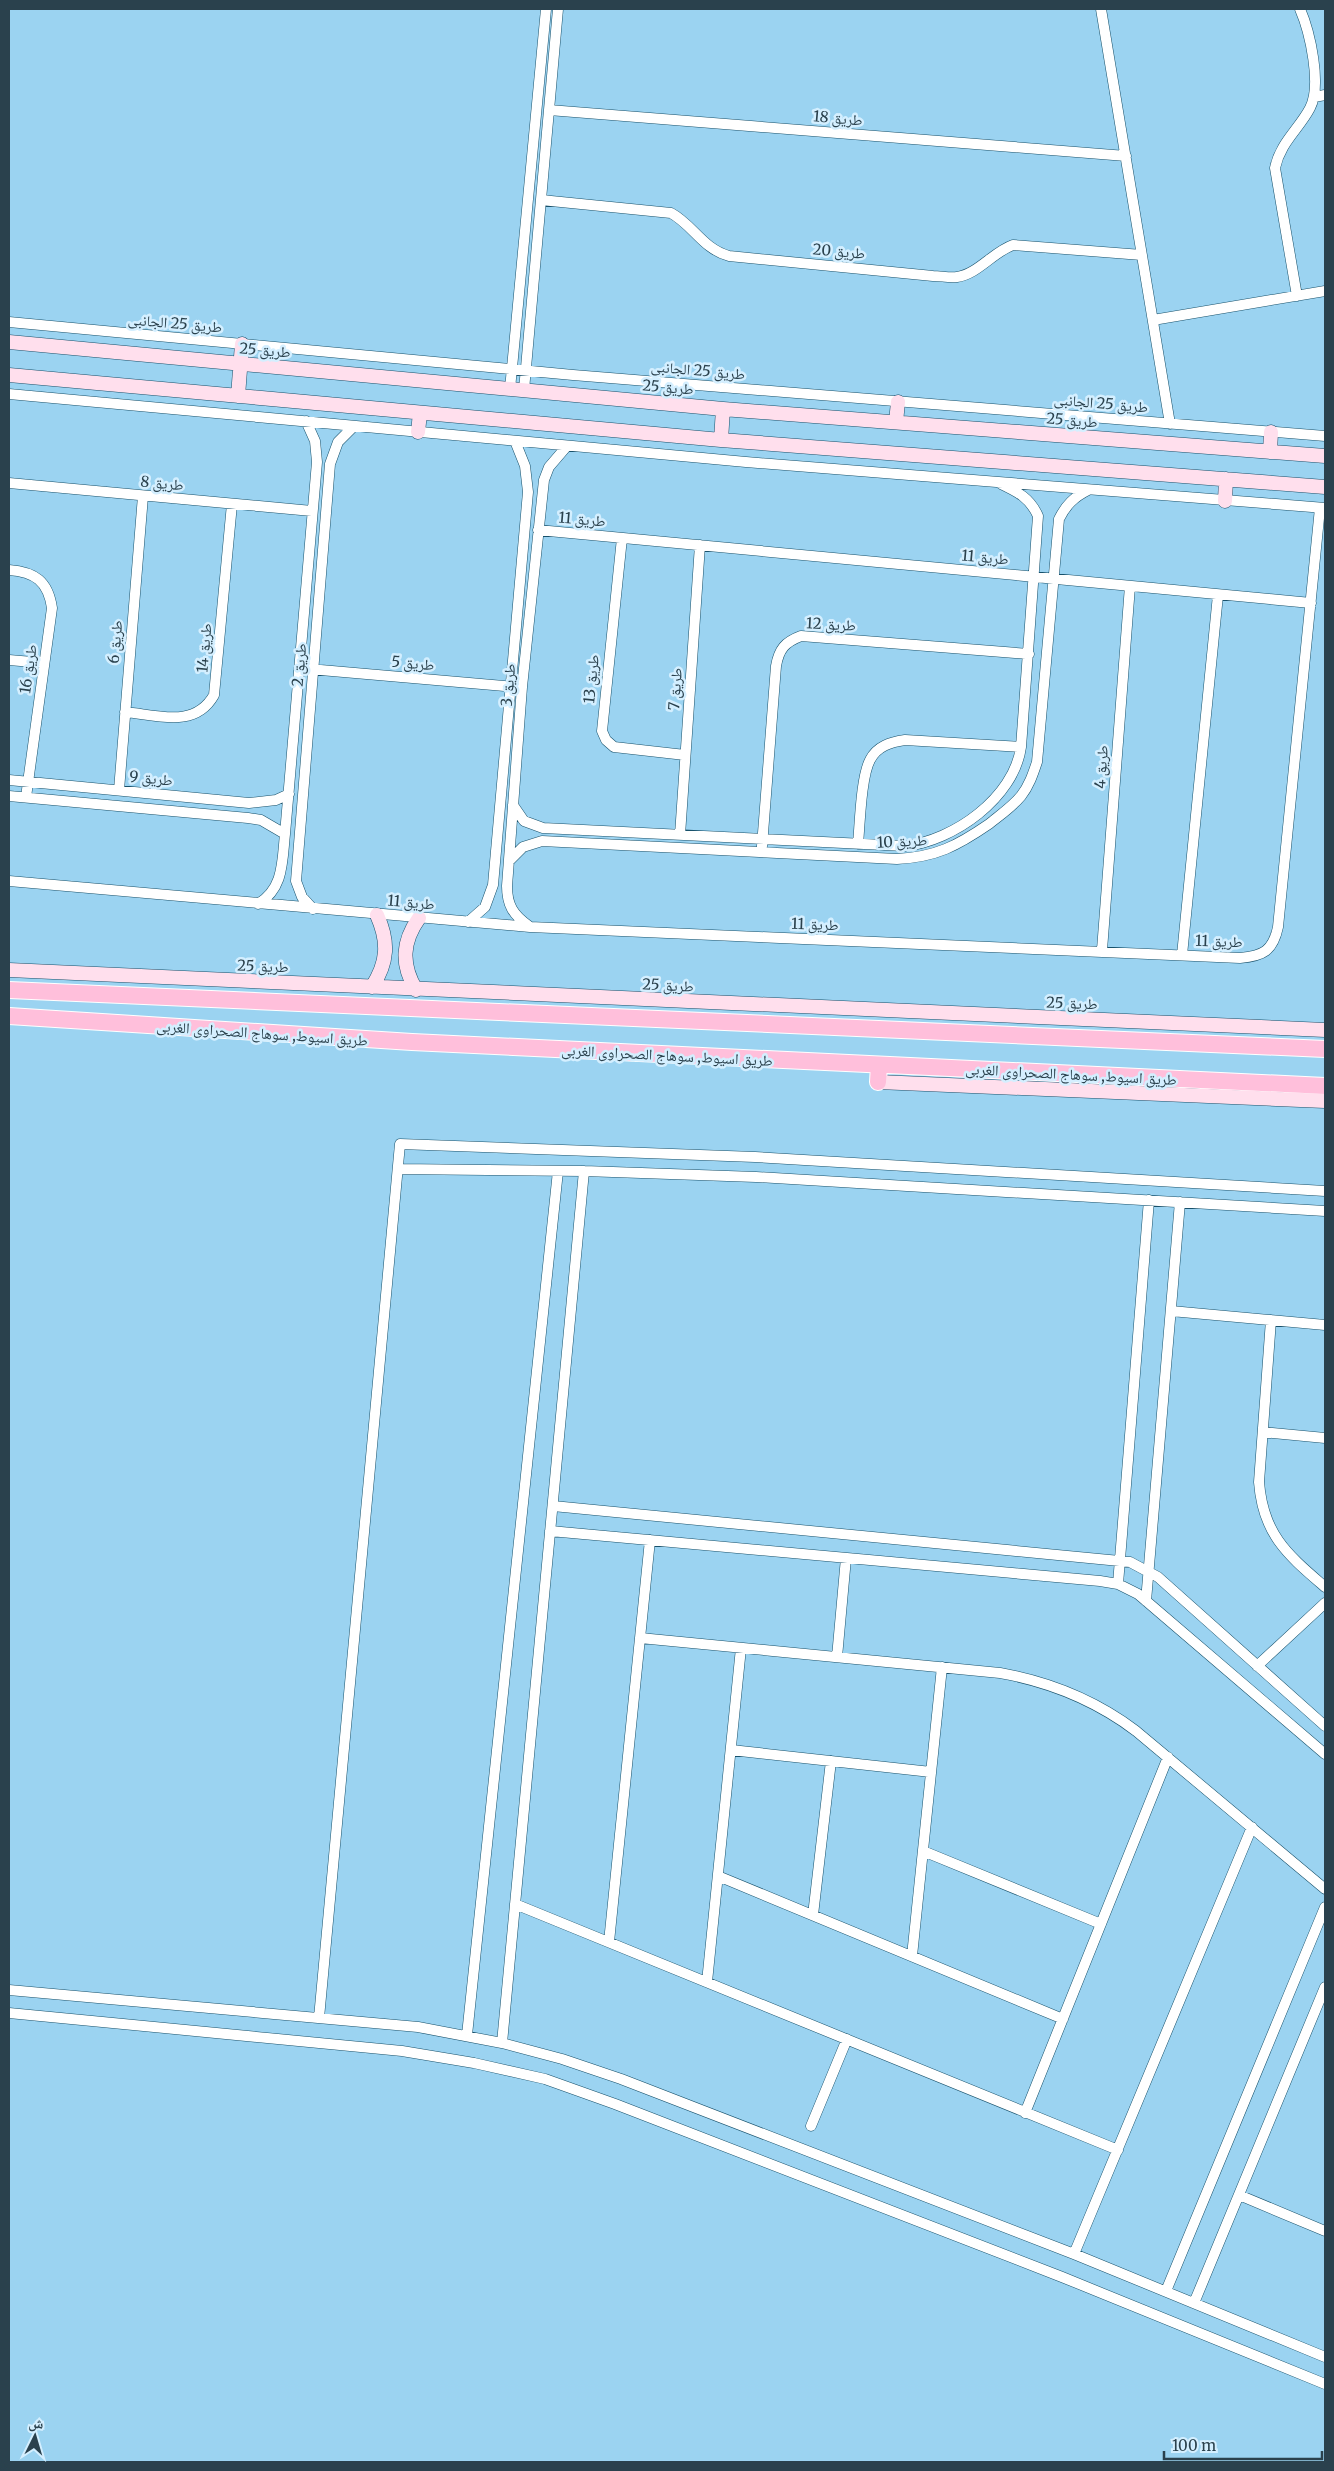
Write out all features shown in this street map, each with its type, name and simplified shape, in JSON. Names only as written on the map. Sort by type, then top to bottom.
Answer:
[{"type":"main road","name":"طريق اسيوط, سوهاج الصحراوى الغربى","points":[[9,990],[1325,1049]]},
{"type":"main road","name":"طريق اسيوط, سوهاج الصحراوى الغربى","points":[[9,1016],[412,1042],[1325,1086]]},
{"type":"main road","points":[[878,1082],[879,1065]]},
{"type":"street","points":[[510,389],[546,9]]},
{"type":"street","points":[[524,390],[558,9]]},
{"type":"street","points":[[1101,9],[1170,424]]},
{"type":"street","points":[[1297,296],[1275,168],[1281,148],[1310,108],[1314,97],[1313,67],[1305,20],[1300,9]]},
{"type":"street","points":[[542,43],[554,44]]},
{"type":"street","points":[[1314,97],[1325,95]]},
{"type":"street","name":"طريق 18","points":[[549,110],[1126,156]]},
{"type":"street","name":"طريق 20","points":[[541,200],[671,213],[680,218],[711,249],[729,256],[933,276],[958,277],[968,274],[1002,249],[1013,245],[1142,255]]},
{"type":"street","points":[[1153,320],[1325,291]]},
{"type":"street","name":"طريق 25 الجانبى","points":[[9,322],[511,370],[1325,436]]},
{"type":"street","name":"طريق 25","points":[[9,342],[723,409],[1325,456]]},
{"type":"street","points":[[238,396],[242,344]]},
{"type":"street","points":[[9,375],[721,440],[1325,487]]},
{"type":"street","points":[[9,394],[566,446],[1323,508]]},
{"type":"street","points":[[896,422],[898,402]]},
{"type":"street","points":[[721,440],[723,409]]},
{"type":"street","points":[[418,432],[420,413]]},
{"type":"street","name":"طريق 2","points":[[258,904],[267,898],[279,881],[289,794],[301,668],[317,452],[306,421]]},
{"type":"street","name":"طريق 2","points":[[313,909],[302,897],[296,881],[330,464],[338,442],[354,426]]},
{"type":"street","points":[[1270,452],[1272,432]]},
{"type":"street","name":"طريق 3","points":[[468,922],[485,907],[493,885],[528,492],[525,466],[515,441]]},
{"type":"street","name":"طريق 3","points":[[530,927],[511,910],[507,898],[513,805],[522,687],[544,480],[556,455],[566,446]]},
{"type":"street","points":[[1225,501],[1226,479]]},
{"type":"street","name":"طريق 10","points":[[513,805],[524,821],[543,828],[858,844],[919,844],[950,833],[971,818],[1007,786],[1020,759],[1039,528],[1038,516],[1034,506],[1026,497],[993,480]]},
{"type":"street","name":"طريق 8","points":[[9,483],[312,511]]},
{"type":"street","name":"طريق 10","points":[[509,861],[523,847],[542,841],[897,859],[921,858],[954,847],[1005,812],[1021,797],[1031,780],[1037,762],[1052,579],[1059,519],[1066,506],[1076,496],[1088,490]]},
{"type":"street","name":"طريق 6","points":[[119,790],[144,496]]},
{"type":"street","name":"طريق 14","points":[[125,712],[179,718],[190,717],[204,709],[214,695],[232,504]]},
{"type":"street","name":"طريق 11","points":[[9,881],[377,915],[530,927],[1102,950],[1240,958],[1255,957],[1267,951],[1276,940],[1311,604],[1323,508]]},
{"type":"street","name":"طريق 11","points":[[538,530],[1311,604]]},
{"type":"street","name":"طريق 13","points":[[622,538],[602,731],[606,740],[618,748],[685,755]]},
{"type":"street","name":"طريق 7","points":[[680,835],[700,545]]},
{"type":"street","name":"طريق 16","points":[[9,570],[26,571],[37,578],[45,586],[52,608],[26,797]]},
{"type":"street","name":"طريق 4","points":[[1102,950],[1130,586]]},
{"type":"street","points":[[1182,955],[1218,595]]},
{"type":"street","name":"طريق 12","points":[[762,853],[776,666],[779,652],[788,641],[801,636],[1029,654]]},
{"type":"street","points":[[9,660],[44,663]]},
{"type":"street","name":"طريق 5","points":[[301,668],[522,687]]},
{"type":"street","points":[[858,844],[870,760],[878,749],[891,742],[905,740],[1021,747]]},
{"type":"street","points":[[1020,759],[1037,762]]},
{"type":"street","name":"طريق 9","points":[[9,780],[249,803],[276,800],[289,794]]},
{"type":"street","name":"طريق 9","points":[[9,796],[248,818],[261,820],[285,834]]},
{"type":"street","points":[[919,844],[921,858]]},
{"type":"street","points":[[372,987],[386,959],[387,944],[377,915]]},
{"type":"street","points":[[416,990],[408,976],[404,953],[410,931],[420,918]]},
{"type":"street","name":"طريق 25","points":[[9,970],[1325,1030]]},
{"type":"street","points":[[878,1082],[1325,1101]]},
{"type":"street","points":[[319,2018],[400,1144],[755,1157],[1325,1191]]},
{"type":"street","points":[[398,1169],[584,1171],[903,1184],[1325,1212]]},
{"type":"street","points":[[467,2036],[558,1171]]},
{"type":"street","points":[[502,2043],[584,1171]]},
{"type":"street","points":[[1118,1584],[1149,1200]]},
{"type":"street","points":[[1146,1601],[1180,1202]]},
{"type":"street","points":[[1171,1311],[1325,1326]]},
{"type":"street","points":[[1271,1320],[1259,1482],[1264,1516],[1280,1545],[1291,1558],[1325,1587]]},
{"type":"street","points":[[1263,1432],[1325,1438]]},
{"type":"street","points":[[553,1506],[1120,1560],[1149,1571],[1325,1726]]},
{"type":"street","points":[[550,1531],[1100,1580],[1118,1584],[1128,1588],[1146,1601],[1325,1754]]},
{"type":"street","points":[[608,1942],[650,1540]]},
{"type":"street","points":[[837,1657],[846,1558]]},
{"type":"street","points":[[1257,1666],[1325,1604]]},
{"type":"street","points":[[640,1638],[1000,1673],[1056,1687],[1110,1712],[1168,1757],[1325,1888]]},
{"type":"street","points":[[707,1982],[741,1648]]},
{"type":"street","points":[[912,1956],[942,1667]]},
{"type":"street","points":[[731,1750],[931,1772]]},
{"type":"street","points":[[1026,2113],[1168,1757]]},
{"type":"street","points":[[812,1915],[831,1761]]},
{"type":"street","points":[[1074,2254],[1252,1827]]},
{"type":"street","points":[[923,1851],[1101,1924]]},
{"type":"street","points":[[718,1876],[1063,2019]]},
{"type":"street","points":[[515,1904],[1118,2150]]},
{"type":"street","points":[[1166,2291],[1325,1907]]},
{"type":"street","points":[[1194,2303],[1325,1987]]},
{"type":"street","points":[[9,1990],[418,2027],[502,2043],[562,2059],[621,2079],[1074,2254],[1325,2357]]},
{"type":"street","points":[[9,2013],[402,2051],[474,2063],[545,2079],[624,2107],[1062,2277],[1325,2384]]},
{"type":"street","points":[[811,2126],[847,2039]]},
{"type":"street","points":[[1239,2195],[1324,2228]]}]
